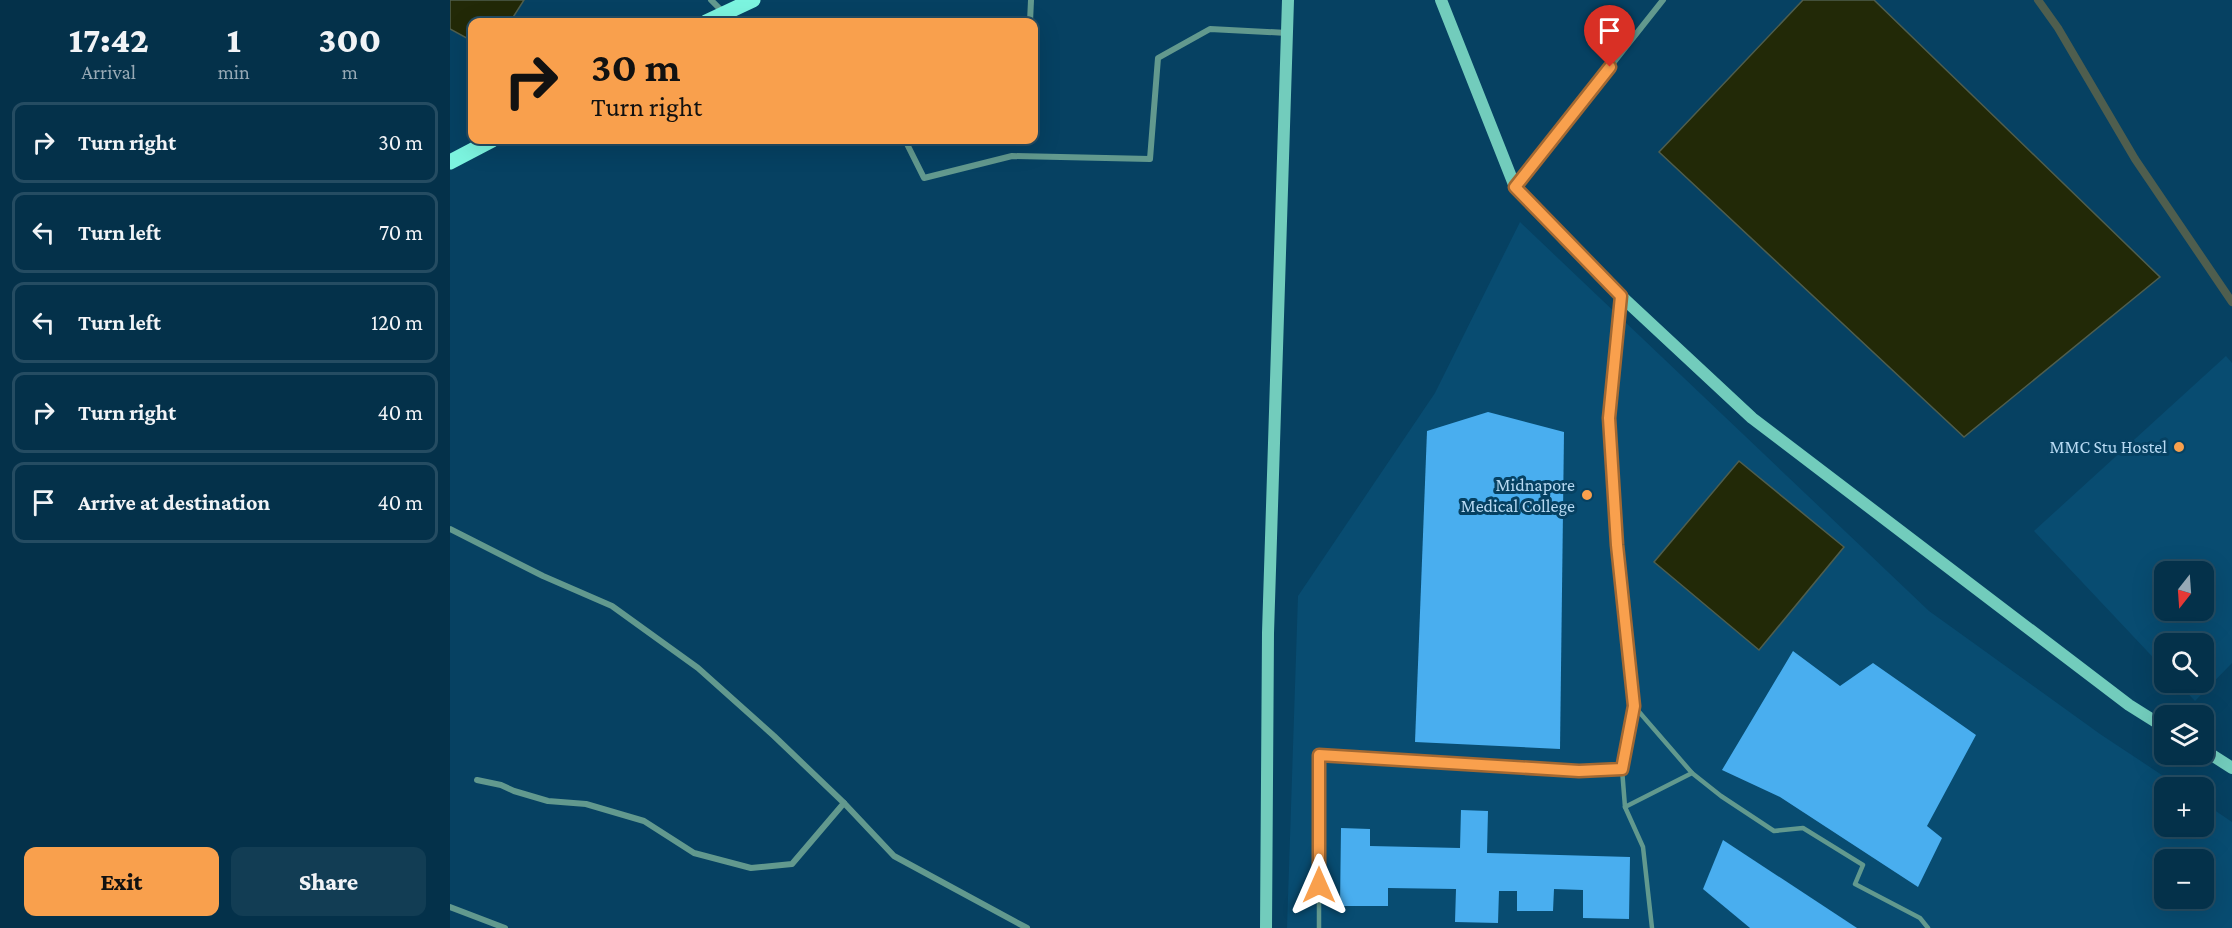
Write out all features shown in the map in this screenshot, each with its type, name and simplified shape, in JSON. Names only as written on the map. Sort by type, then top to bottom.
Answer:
[{"type":"main road","points":[[714,18],[753,0]]},
{"type":"main road","points":[[1266,928],[1268,633],[1288,0]]},
{"type":"main road","points":[[1441,0],[1515,187],[1621,296],[1752,418],[2130,705],[2154,721]]},
{"type":"main road","points":[[450,162],[484,144]]},
{"type":"main road","points":[[2214,756],[2232,768]]},
{"type":"street","points":[[711,0],[724,13]]},
{"type":"street","points":[[1030,18],[1031,0]]},
{"type":"street","points":[[1515,187],[1663,0]]},
{"type":"street","points":[[907,144],[924,178],[1012,156],[1150,159],[1158,58],[1210,29],[1288,33]]},
{"type":"street","points":[[450,530],[543,576],[612,606],[698,668],[844,803],[894,856],[1028,928]]},
{"type":"street","points":[[477,780],[501,785],[549,801],[586,804],[644,821],[694,853],[751,868],[792,864],[844,803]]},
{"type":"street","points":[[450,907],[505,928]]},
{"type":"lane","points":[[1621,296],[1609,418],[1617,545],[1634,706],[1622,769],[1625,807],[1643,847],[1652,928]]},
{"type":"lane","points":[[1634,706],[1692,773],[1721,796],[1774,831],[1803,828],[1863,865],[1855,884],[1920,918],[1928,928]]},
{"type":"lane","points":[[1319,928],[1319,755],[1579,771],[1622,769]]},
{"type":"lane","points":[[1625,807],[1692,773]]},
{"type":"shaded area","points":[[450,0],[524,0],[513,18],[468,18],[468,39],[450,29]]},
{"type":"shaded area","points":[[1803,0],[1874,0],[2160,277],[1964,437],[1659,152]]},
{"type":"shaded area","name":"Midnapore Medical College","points":[[1520,222],[1929,611],[2100,734],[2165,777],[2154,777],[2154,837],[2214,837],[2214,810],[2232,822],[2232,928],[1287,928],[1298,596],[1435,393]]},
{"type":"shaded area","name":"MMC Stu Hostel","points":[[2226,356],[2232,363],[2232,663],[2214,681],[2214,633],[2154,633],[2154,658],[2034,531]]},
{"type":"shaded area","points":[[1739,461],[1844,547],[1759,650],[1654,562]]},
{"type":"shaded area","name":"MMC Stu Hostel","points":[[2187,693],[2203,693],[2195,701]]},
{"type":"building","points":[[1488,412],[1564,432],[1560,749],[1415,742],[1427,431]]},
{"type":"building","points":[[1793,651],[1840,686],[1873,663],[1976,735],[1927,826],[1942,838],[1918,887],[1780,797],[1722,770]]},
{"type":"building","points":[[1461,810],[1488,811],[1487,853],[1630,857],[1629,919],[1583,918],[1583,890],[1554,889],[1553,911],[1517,911],[1517,891],[1499,891],[1498,923],[1455,922],[1456,889],[1388,888],[1388,906],[1340,906],[1341,828],[1370,829],[1370,846],[1460,848]]},
{"type":"building","points":[[1723,840],[1857,928],[1750,928],[1703,889]]},
{"type":"waterway","points":[[2038,0],[2058,28],[2135,159],[2232,302]]},
{"type":"place","name":"MMC Stu Hostel","points":[[2179,447]]},
{"type":"place","name":"Midnapore Medical College","points":[[1587,495]]},
{"type":"route","points":[[1319,885],[1319,755],[1579,771],[1622,769],[1634,706],[1617,545],[1609,418],[1621,296],[1515,187],[1610,67]]}]
